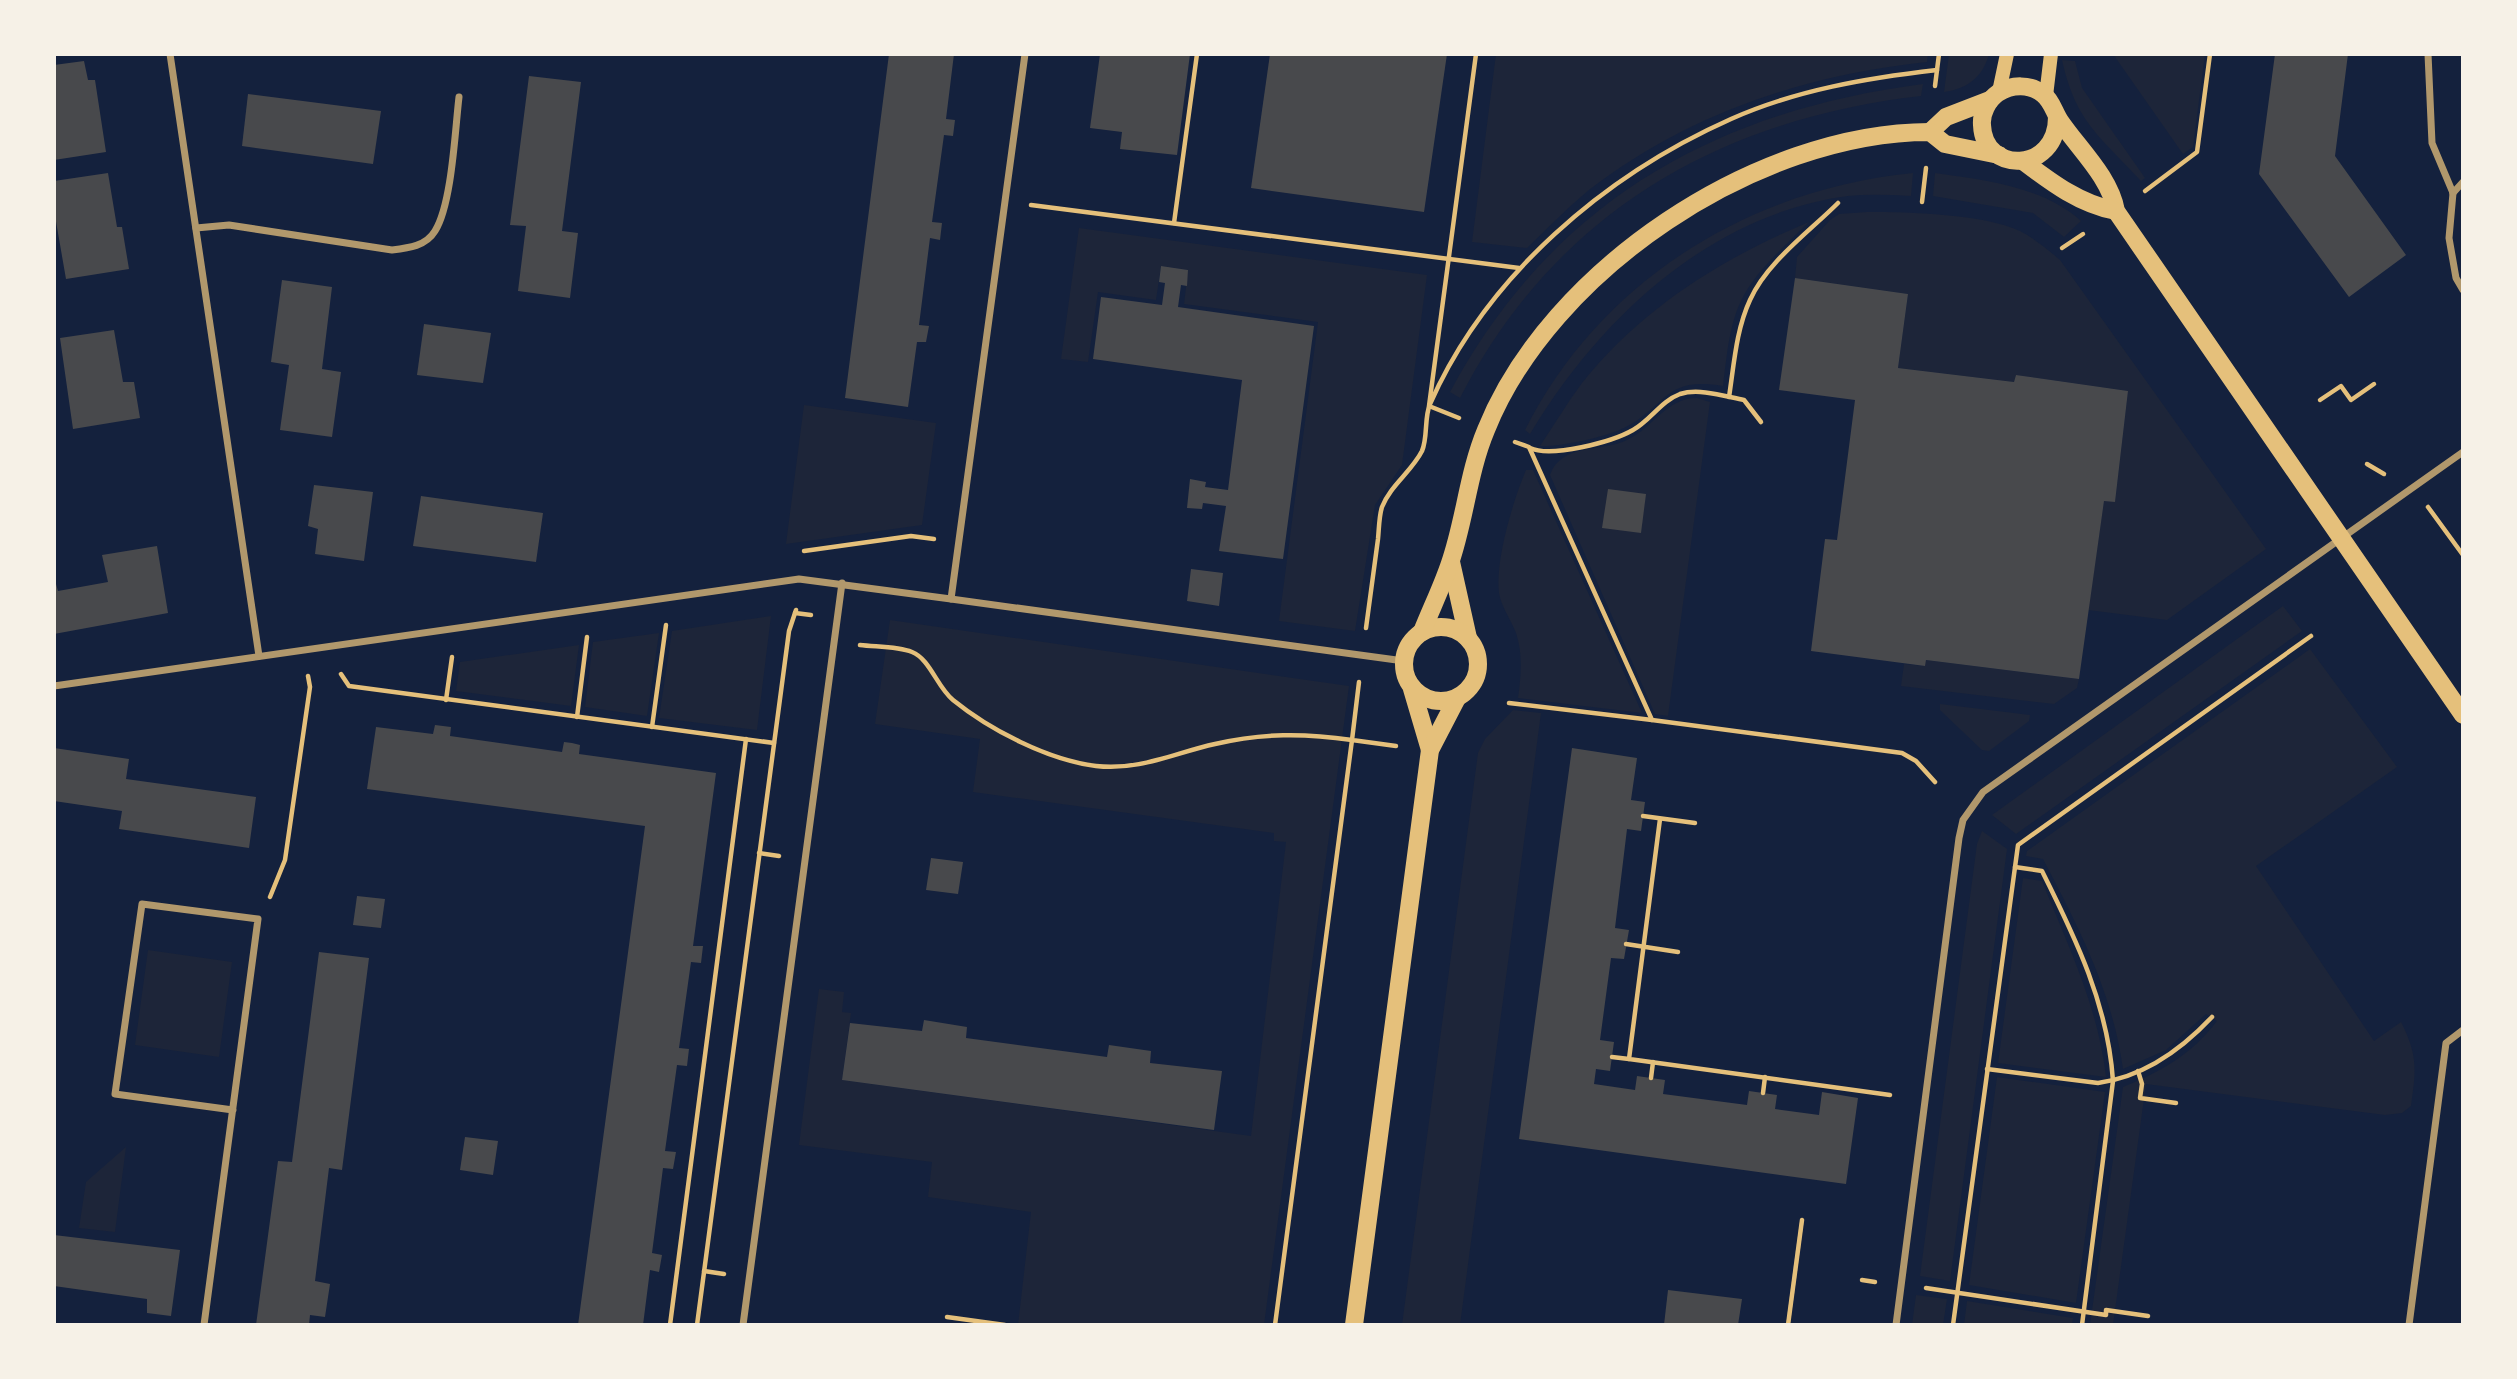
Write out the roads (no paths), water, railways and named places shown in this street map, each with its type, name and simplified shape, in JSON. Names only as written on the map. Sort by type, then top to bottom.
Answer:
[{"type":"main road","points":[[1999,155],[1983,136],[1981,123],[1994,96],[2007,54]]},
{"type":"main road","points":[[2051,54],[2046,96],[2057,117],[2104,181],[2113,197],[2116,211],[2463,715]]},
{"type":"main road","points":[[1430,750],[1412,689],[1406,679],[1404,661],[1407,648],[1422,632],[1451,562],[1467,485],[1486,429],[1511,380],[1542,334],[1577,294],[1620,254],[1661,225],[1717,192],[1782,160],[1850,140],[1930,132],[1946,117],[2023,86],[2046,96]]},
{"type":"main road","points":[[2023,161],[2045,152],[2053,142],[2057,117]]},
{"type":"main road","points":[[1930,132],[1945,144],[2023,161],[2076,198],[2094,207],[2116,211]]},
{"type":"main road","points":[[1412,689],[1433,701],[1457,698],[1467,692],[1478,671],[1478,659],[1468,638],[1451,562]]},
{"type":"main road","points":[[1422,632],[1446,627],[1468,638]]},
{"type":"main road","points":[[1353,1325],[1430,750],[1457,698]]},
{"type":"street","points":[[170,54],[259,656]]},
{"type":"street","points":[[951,598],[1025,54]]},
{"type":"street","points":[[2428,54],[2432,144],[2453,193],[2449,238],[2456,278],[2463,290]]},
{"type":"street","points":[[196,228],[229,225],[392,250],[417,247],[435,232],[444,206],[459,97]]},
{"type":"street","points":[[2453,193],[2463,182]]},
{"type":"street","points":[[1896,1325],[1959,838],[1972,806],[1983,792],[2463,452]]},
{"type":"street","points":[[54,686],[800,579],[1404,661]]},
{"type":"street","points":[[743,1325],[842,583]]},
{"type":"street","points":[[204,1325],[233,1110],[258,919],[142,904],[115,1094],[233,1110]]},
{"type":"street","points":[[2409,1325],[2446,1043],[2463,1030]]}]
